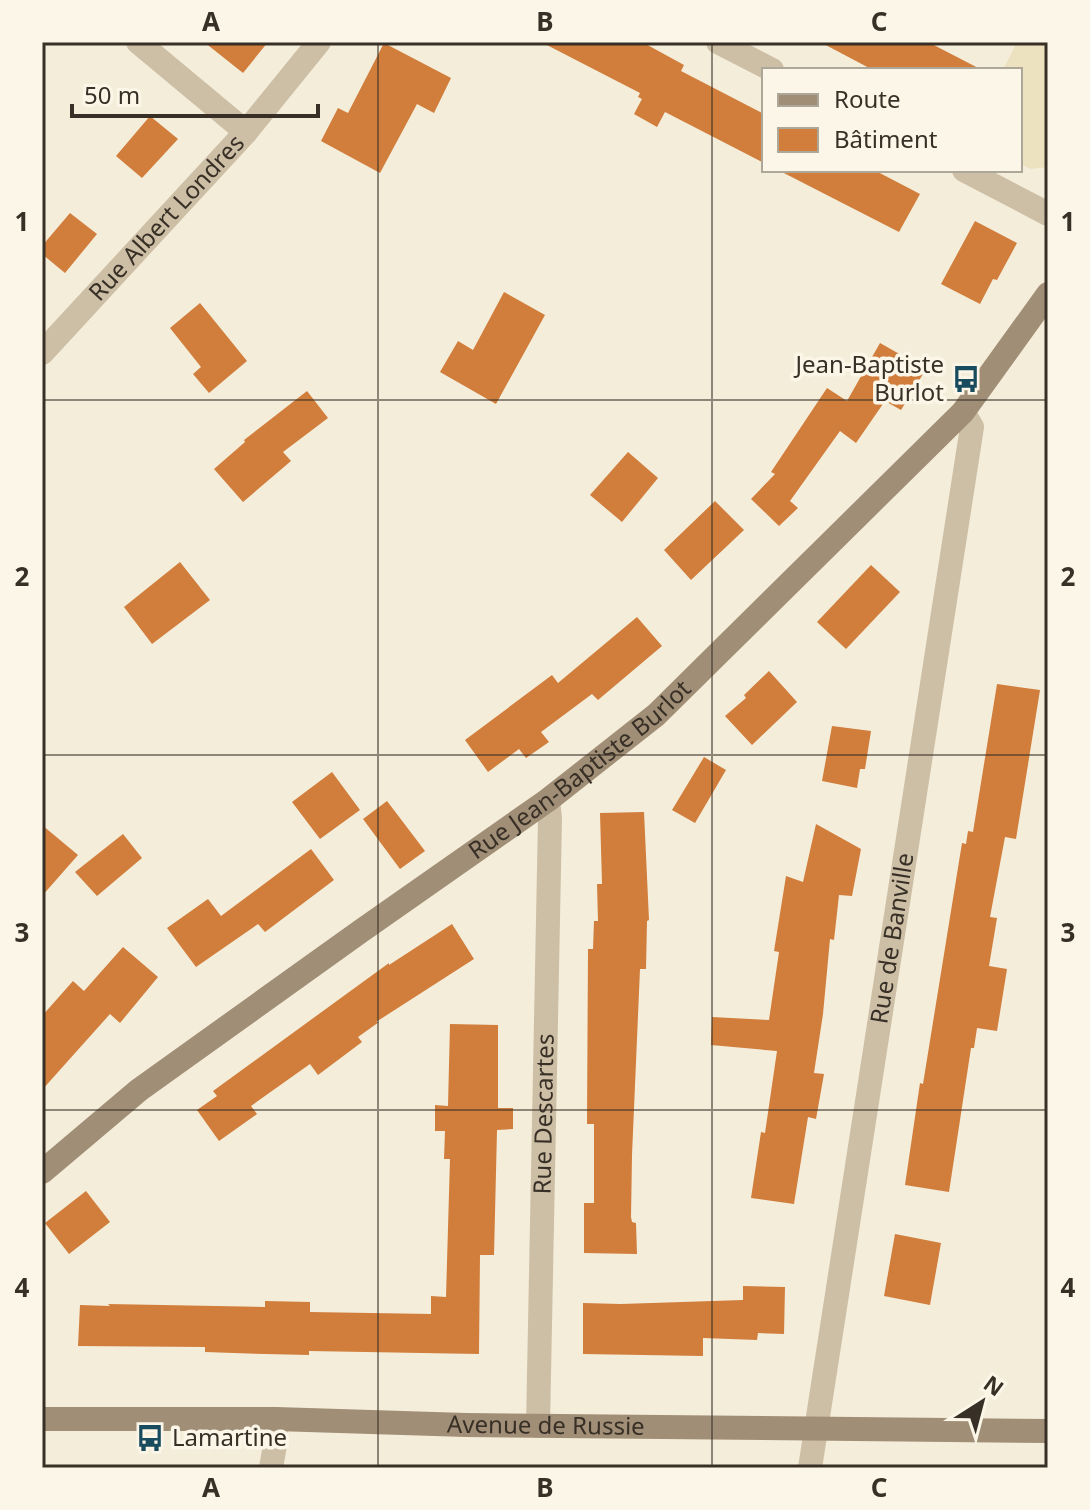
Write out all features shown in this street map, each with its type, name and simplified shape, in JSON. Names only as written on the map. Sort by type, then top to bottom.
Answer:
[{"type":"street","points":[[138,42],[246,132]]},
{"type":"street","name":"Rue Albert Londres","points":[[42,353],[246,132],[319,42]]},
{"type":"street","points":[[718,42],[768,68]]},
{"type":"street","points":[[968,172],[1048,214]]},
{"type":"street","name":"Rue Jean-Baptiste Burlot","points":[[42,1172],[139,1090],[548,800],[656,715],[963,412],[1048,294]]},
{"type":"street","name":"Rue de Banville","points":[[810,1468],[972,427],[963,412]]},
{"type":"street","name":"Rue Descartes","points":[[538,1426],[550,834],[548,800]]},
{"type":"street","name":"Avenue de Russie","points":[[42,1419],[276,1419],[538,1426],[1048,1431]]},
{"type":"street","points":[[271,1468],[276,1419]]},
{"type":"shaded area","points":[[1017,42],[1048,42],[1048,167],[1031,169],[1022,165],[1022,68],[1004,68]]},
{"type":"building","points":[[204,42],[268,42],[243,73]]},
{"type":"building","points":[[541,42],[642,42],[684,65],[681,71],[762,113],[762,162],[665,112],[657,127],[634,114],[642,99],[638,97],[640,93]]},
{"type":"building","points":[[820,42],[928,42],[978,68],[869,68]]},
{"type":"building","points":[[384,43],[451,78],[434,113],[417,104],[380,173],[321,141],[338,108],[348,113]]},
{"type":"building","points":[[150,116],[178,139],[142,178],[116,156]]},
{"type":"building","points":[[782,172],[878,172],[920,194],[899,232]]},
{"type":"building","points":[[70,213],[97,234],[65,273],[42,254],[42,246]]},
{"type":"building","points":[[975,221],[1017,243],[980,304],[941,284]]},
{"type":"building","points":[[504,292],[545,315],[496,404],[440,372],[458,341],[473,350]]},
{"type":"building","points":[[200,303],[247,361],[209,393],[193,374],[201,367],[170,328]]},
{"type":"building","points":[[880,343],[926,369],[901,410],[885,401],[856,443],[840,431],[790,501],[798,508],[779,526],[751,499],[775,474],[771,472],[827,388],[847,401]]},
{"type":"building","points":[[307,391],[328,418],[283,452],[291,461],[243,502],[214,469],[244,440]]},
{"type":"building","points":[[628,452],[658,478],[622,522],[590,495]]},
{"type":"building","points":[[715,501],[744,530],[691,580],[664,550]]},
{"type":"building","points":[[180,562],[210,600],[152,644],[124,607]]},
{"type":"building","points":[[871,565],[900,592],[846,649],[817,622]]},
{"type":"building","points":[[637,617],[662,646],[598,700],[592,694],[541,732],[549,742],[526,758],[519,749],[488,772],[465,740],[552,675],[558,683]]},
{"type":"building","points":[[769,671],[797,702],[752,745],[725,716],[746,698],[744,695]]},
{"type":"building","points":[[997,684],[1040,690],[1016,839],[1005,837],[990,917],[997,918],[989,966],[1007,969],[997,1031],[977,1028],[974,1048],[971,1048],[949,1192],[905,1185],[962,843],[966,844],[968,831],[973,832]]},
{"type":"building","points":[[832,726],[871,731],[865,769],[860,769],[857,788],[822,781]]},
{"type":"building","points":[[704,757],[726,770],[695,823],[672,810]]},
{"type":"building","points":[[332,772],[360,810],[320,839],[292,802]]},
{"type":"building","points":[[387,801],[425,851],[400,869],[363,819]]},
{"type":"building","points":[[644,812],[649,920],[646,969],[640,969],[632,1155],[631,1217],[632,1222],[636,1223],[637,1254],[584,1253],[584,1203],[594,1203],[594,1124],[587,1124],[588,949],[593,949],[594,921],[598,921],[597,884],[602,884],[600,813]]},
{"type":"building","points":[[816,824],[861,849],[852,896],[839,895],[834,940],[830,939],[814,1073],[824,1074],[816,1119],[808,1117],[794,1204],[751,1198],[761,1132],[765,1133],[777,1051],[711,1045],[712,1017],[769,1020],[779,952],[774,951],[786,876],[803,882]]},
{"type":"building","points":[[42,825],[78,855],[42,896]]},
{"type":"building","points":[[123,834],[142,858],[97,896],[75,872]]},
{"type":"building","points":[[311,849],[334,880],[265,932],[258,924],[196,967],[167,928],[208,899],[221,916]]},
{"type":"building","points":[[452,924],[474,959],[376,1022],[379,1022],[358,1037],[362,1042],[318,1075],[310,1064],[251,1106],[257,1114],[219,1141],[197,1110],[217,1096],[213,1091],[389,963]]},
{"type":"building","points":[[123,947],[158,977],[120,1023],[110,1014],[42,1090],[42,1016],[73,981],[84,991]]},
{"type":"building","points":[[450,1024],[498,1025],[498,1108],[513,1108],[513,1129],[497,1130],[494,1255],[480,1255],[479,1354],[309,1351],[309,1355],[205,1352],[205,1347],[78,1346],[80,1305],[265,1307],[265,1301],[310,1302],[310,1312],[431,1314],[431,1296],[446,1297],[450,1159],[444,1159],[445,1131],[435,1131],[435,1105],[448,1106]]},
{"type":"building","points":[[86,1191],[110,1222],[69,1254],[45,1223]]},
{"type":"building","points":[[895,1234],[941,1243],[930,1305],[884,1296]]},
{"type":"building","points":[[743,1286],[785,1287],[784,1334],[758,1333],[757,1340],[703,1338],[703,1356],[583,1354],[583,1303],[743,1300]]},
{"type":"place","name":"Jean-Baptiste Burlot","points":[[966,379]]},
{"type":"place","name":"Lamartine","points":[[150,1438]]}]
